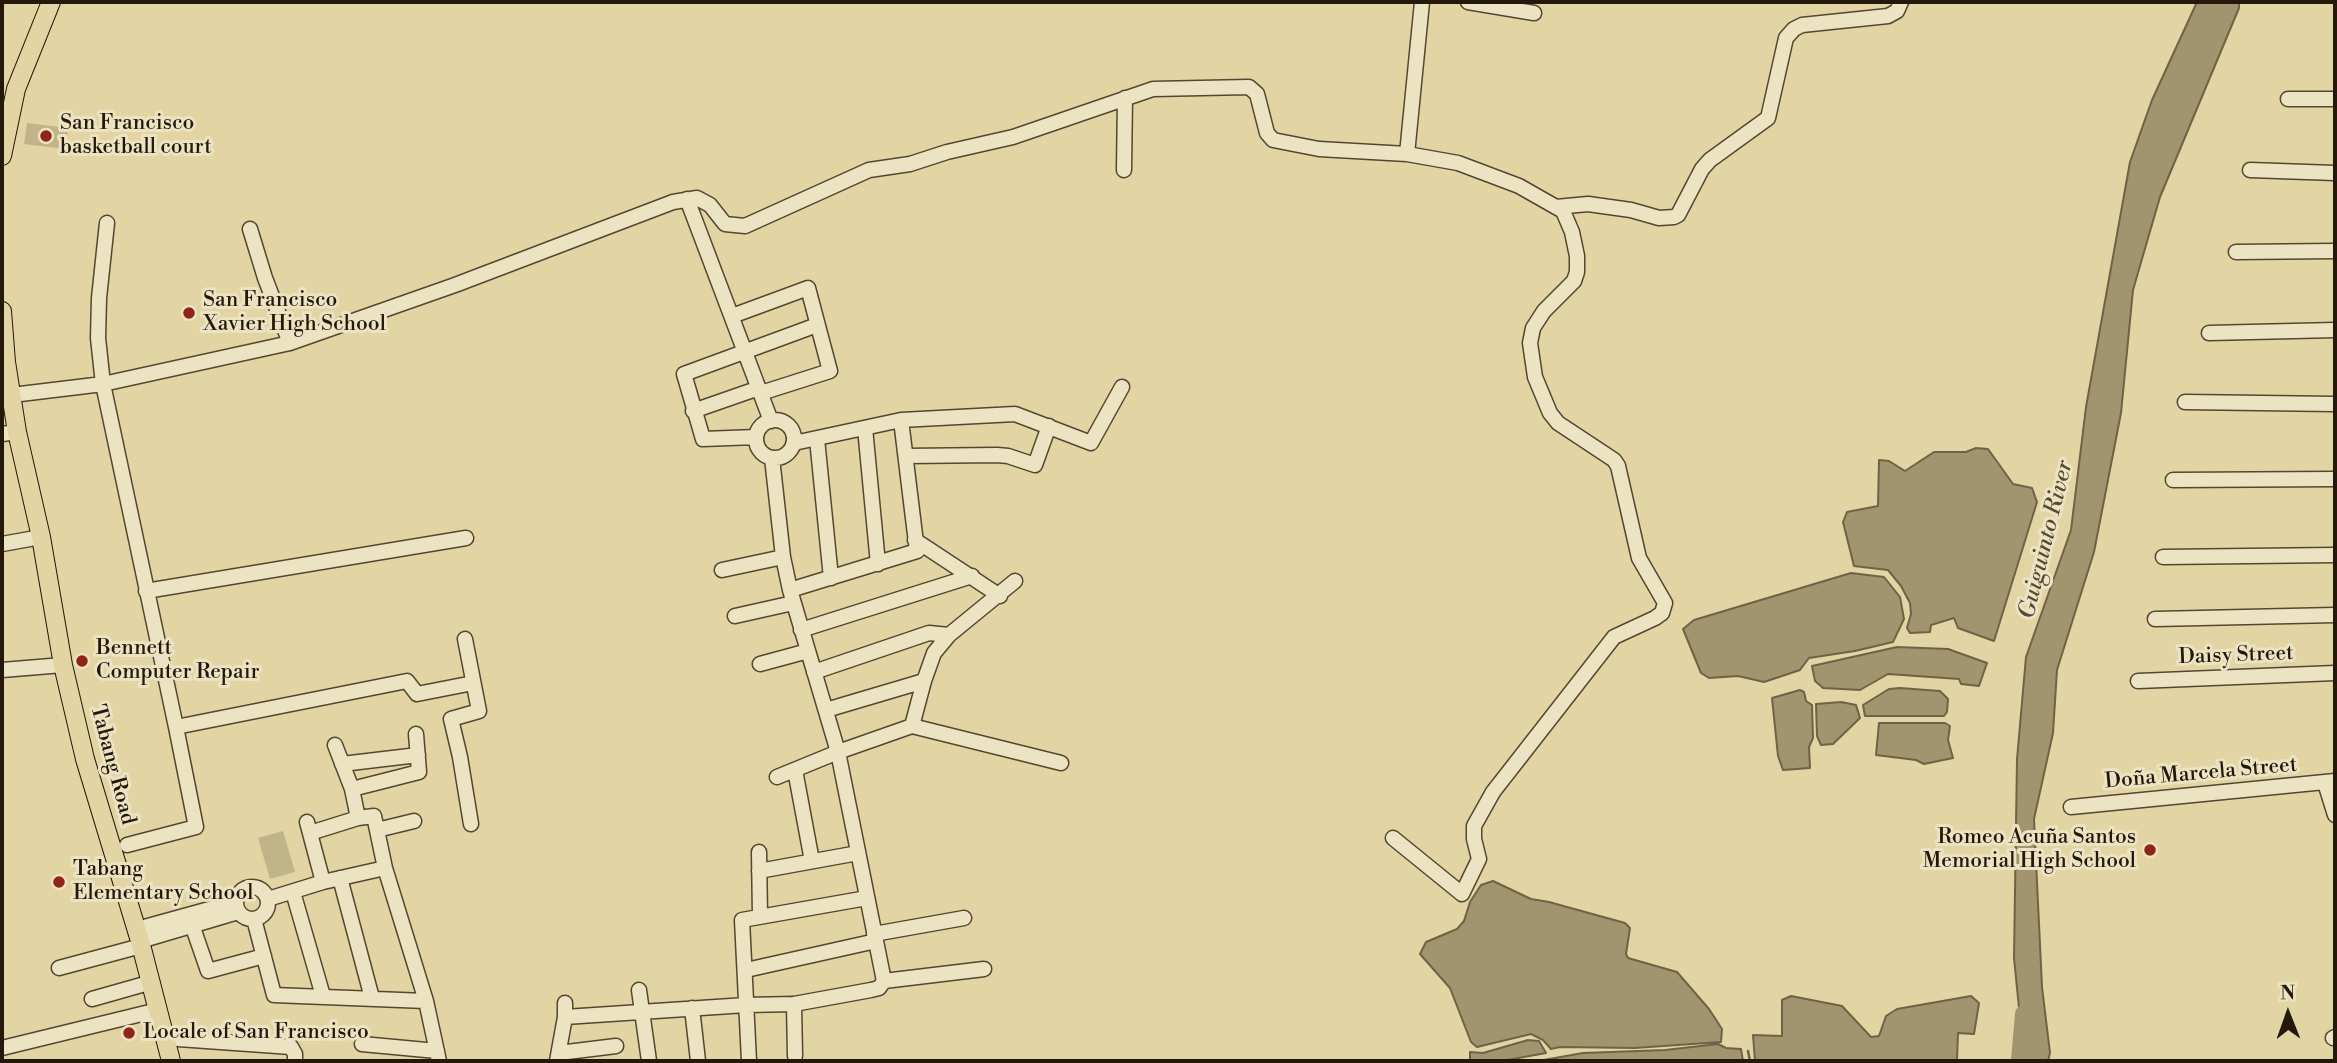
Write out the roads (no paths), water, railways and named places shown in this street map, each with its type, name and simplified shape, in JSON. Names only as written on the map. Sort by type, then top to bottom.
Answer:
[{"type":"main road","points":[[2,156],[9,87],[51,2]]},
{"type":"main road","name":"Tabang Road","points":[[2,311],[12,395],[10,433],[41,537],[63,665],[85,759],[152,982],[171,1061]]},
{"type":"street","points":[[1407,154],[1422,2]]},
{"type":"street","points":[[1468,2],[1534,13]]},
{"type":"street","points":[[1556,207],[1588,204],[1631,210],[1659,218],[1678,215],[1702,169],[1710,160],[1768,118],[1786,38],[1794,29],[1802,25],[1888,16],[1898,10],[1901,2]]},
{"type":"street","points":[[12,395],[103,384],[290,343],[455,285],[673,201],[704,201],[725,224],[745,226],[869,170],[910,164],[1013,136],[1153,89],[1249,87],[1257,94],[1267,133],[1273,140],[1319,149],[1407,154],[1458,163],[1519,186],[1556,207],[1566,216],[1577,256],[1577,272],[1574,281],[1544,311],[1533,328],[1530,343],[1535,377],[1550,414],[1558,423],[1614,460],[1618,466],[1639,558],[1665,603],[1664,609],[1655,618],[1614,637],[1493,792],[1474,826],[1479,859],[1462,894],[1393,838]]},
{"type":"street","points":[[1124,170],[1125,98]]},
{"type":"street","points":[[2288,99],[2335,99]]},
{"type":"street","points":[[2250,170],[2335,173]]},
{"type":"street","points":[[687,199],[771,421]]},
{"type":"street","points":[[107,223],[99,298],[98,338],[103,384],[196,827],[127,845]]},
{"type":"street","points":[[250,229],[290,343]]},
{"type":"street","points":[[2236,252],[2335,251]]},
{"type":"street","points":[[694,411],[830,371],[808,288],[732,316]]},
{"type":"street","points":[[756,438],[703,439],[684,374],[817,325]]},
{"type":"street","points":[[2208,333],[2335,330]]},
{"type":"street","points":[[794,443],[790,427],[781,421],[771,421],[761,427],[756,438],[762,453],[772,458],[784,457],[794,443],[901,420],[1015,414],[1091,443],[1122,387]]},
{"type":"street","points":[[2185,402],[2335,404]]},
{"type":"street","points":[[735,616],[792,597],[831,578],[917,551],[901,420]]},
{"type":"street","points":[[906,456],[1008,456],[1035,465],[1049,426]]},
{"type":"street","points":[[865,428],[878,564]]},
{"type":"street","points":[[817,439],[831,578]]},
{"type":"street","points":[[616,1046],[558,1057],[565,1010],[642,1012],[746,1004],[794,1004],[879,988],[884,981],[838,752],[801,630],[783,557],[772,458]]},
{"type":"street","points":[[2173,480],[2335,479]]},
{"type":"street","points":[[2,544],[41,537]]},
{"type":"street","points":[[146,591],[466,538]]},
{"type":"street","points":[[915,540],[1000,596]]},
{"type":"street","points":[[2163,557],[2335,555]]},
{"type":"street","points":[[722,570],[783,557]]},
{"type":"street","points":[[801,630],[972,576]]},
{"type":"street","points":[[912,726],[934,653],[949,635],[1000,596],[1015,581]]},
{"type":"street","points":[[2155,620],[2335,615]]},
{"type":"street","points":[[814,671],[929,633],[949,635]]},
{"type":"street","points":[[465,639],[479,711],[451,719],[471,824]]},
{"type":"street","points":[[760,663],[808,651]]},
{"type":"street","points":[[2,670],[63,665]]},
{"type":"street","name":"Daisy Street","points":[[2138,681],[2335,673]]},
{"type":"street","points":[[176,727],[407,681],[417,694],[472,682]]},
{"type":"street","points":[[825,710],[924,681]]},
{"type":"street","points":[[777,777],[912,726],[1061,763]]},
{"type":"street","points":[[352,789],[419,772],[416,734]]},
{"type":"street","points":[[335,746],[352,789],[358,818]]},
{"type":"street","points":[[342,764],[418,755]]},
{"type":"street","points":[[795,770],[812,862]]},
{"type":"street","points":[[2330,782],[2335,815]]},
{"type":"street","name":"Doña Marcela Street","points":[[2071,807],[2330,782]]},
{"type":"street","points":[[323,882],[309,827],[373,816],[385,868],[426,1002],[438,1056],[362,1044]]},
{"type":"street","points":[[377,830],[414,821]]},
{"type":"street","points":[[759,852],[760,916]]},
{"type":"street","points":[[759,871],[858,853]]},
{"type":"street","points":[[268,899],[323,882],[385,868]]},
{"type":"street","points":[[340,878],[372,998]]},
{"type":"street","points":[[248,887],[258,888],[268,899],[265,912],[254,919],[244,917],[237,907],[239,892],[248,887]]},
{"type":"street","points":[[293,892],[323,996]]},
{"type":"street","points":[[749,1061],[742,920],[867,898]]},
{"type":"street","points":[[59,968],[139,938],[237,907]]},
{"type":"street","points":[[746,970],[875,937],[964,918]]},
{"type":"street","points":[[254,919],[274,995],[426,1002]]},
{"type":"street","points":[[191,921],[208,971],[264,956]]},
{"type":"street","points":[[884,981],[984,969]]},
{"type":"street","points":[[92,999],[152,982]]},
{"type":"street","points":[[639,990],[649,1061]]},
{"type":"street","points":[[794,1004],[795,1056]]},
{"type":"street","points":[[692,1008],[698,1061]]},
{"type":"street","points":[[2,1048],[158,1010]]},
{"type":"street","points":[[164,1038],[291,1047],[295,1061]]},
{"type":"street","points":[[378,1061],[381,1046]]},
{"type":"waterway","name":"Guiguinto River","points":[[2020,1061],[2024,1014]]},
{"type":"waterway","points":[[1748,1051],[1750,1061]]},
{"type":"place","name":"San Francisco basketball court","points":[[46,136]]},
{"type":"place","name":"San Francisco Xavier High School","points":[[189,313]]},
{"type":"place","name":"Bennett Computer Repair","points":[[82,661]]},
{"type":"place","name":"Romeo Acuña Santos Memorial High School","points":[[2150,850]]},
{"type":"place","name":"Tabang Elementary School","points":[[59,882]]},
{"type":"place","name":"Locale of San Francisco","points":[[129,1033]]}]
